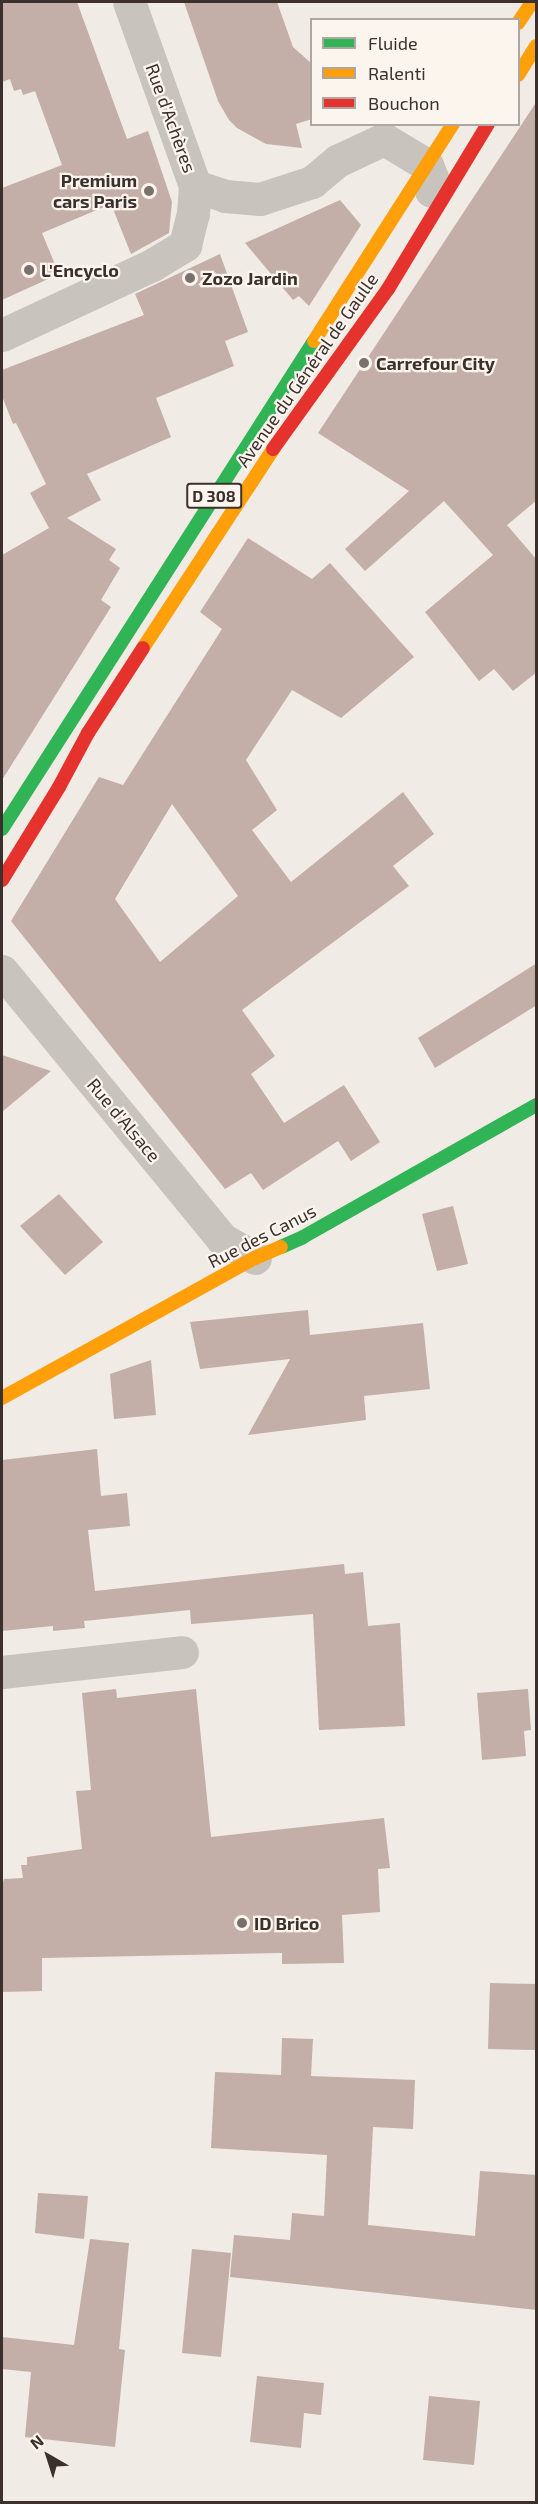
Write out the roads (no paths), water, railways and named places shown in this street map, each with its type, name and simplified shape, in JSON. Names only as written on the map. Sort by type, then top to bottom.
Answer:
[{"type":"main road","points":[[520,21],[532,2]]},
{"type":"main road","points":[[520,73],[537,46]]},
{"type":"main road","name":"Avenue du Général de Gaulle","points":[[2,829],[48,753],[452,126]]},
{"type":"main road","name":"Avenue du Général de Gaulle","points":[[2,880],[59,788],[88,734],[254,477],[398,272],[487,126]]},
{"type":"main road","name":"Rue des Canus","points":[[2,1398],[255,1258],[303,1237],[537,1105]]},
{"type":"street","name":"Rue d'Achères","points":[[129,2],[195,186],[225,196],[260,199],[312,182],[338,161],[384,139],[427,165]]},
{"type":"street","points":[[398,272],[395,250],[435,185],[427,165]]},
{"type":"street","points":[[2,335],[152,265],[185,245],[193,214],[195,186]]},
{"type":"street","points":[[2,858],[41,792],[48,753]]},
{"type":"street","name":"Rue d'Alsace","points":[[2,972],[222,1239],[255,1258]]},
{"type":"street","points":[[2,1672],[182,1652]]},
{"type":"place","name":"Premium cars Paris","points":[[149,191]]},
{"type":"place","name":"L'Encyclo","points":[[29,270]]},
{"type":"place","name":"Zozo Jardin","points":[[190,278]]},
{"type":"place","name":"Carrefour City","points":[[364,363]]},
{"type":"place","name":"ID Brico","points":[[242,1923]]}]
